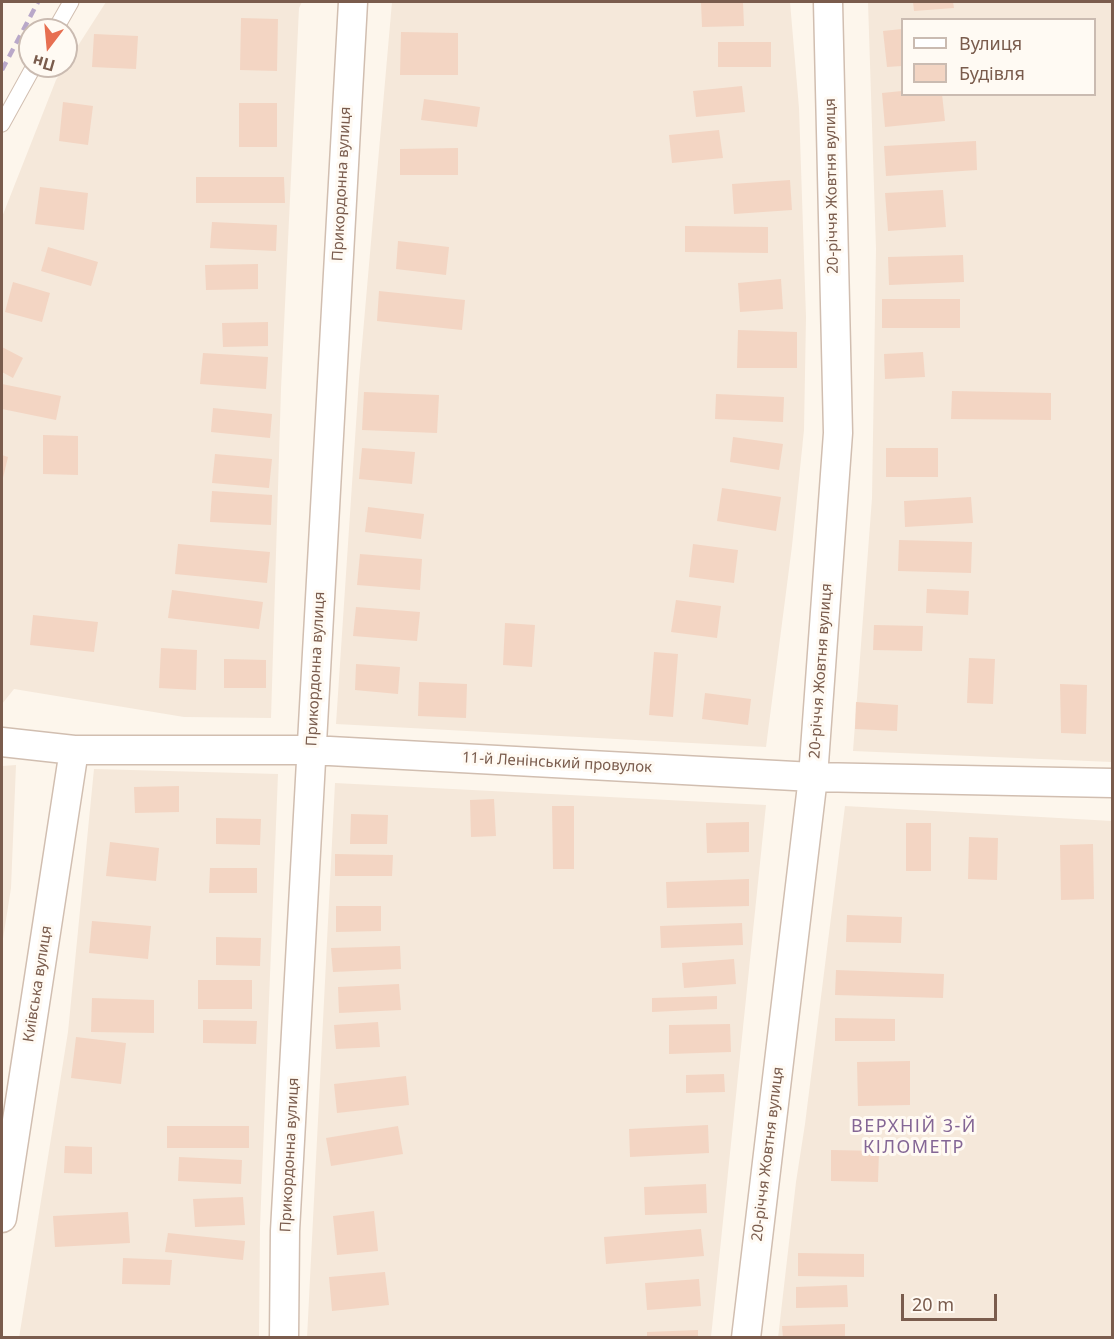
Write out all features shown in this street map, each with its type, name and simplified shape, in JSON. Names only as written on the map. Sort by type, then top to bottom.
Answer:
[{"type":"street","name":"Прикордонна вулиця","points":[[284,1338],[285,1231],[353,2]]},
{"type":"street","name":"20-річчя Жовтня вулиця","points":[[746,1338],[813,777],[838,433],[828,2]]},
{"type":"street","name":"11-й Ленінський провулок","points":[[2,742],[74,750],[311,750],[813,777],[1113,783]]},
{"type":"street","name":"Київська вулиця","points":[[2,1218],[74,750]]},
{"type":"lane","points":[[61,18],[71,2]]},
{"type":"lane","points":[[2,124],[27,78]]},
{"type":"shaded area","points":[[106,2],[302,2],[299,8],[281,389],[271,718],[184,717],[14,689],[2,704],[2,217],[56,80],[57,78],[78,78],[78,46]]},
{"type":"shaded area","points":[[392,2],[790,2],[799,108],[806,317],[804,430],[792,546],[766,747],[336,724],[359,379]]},
{"type":"shaded area","points":[[868,2],[1112,2],[1112,762],[853,751],[872,498],[876,249]]},
{"type":"shaded area","points":[[16,765],[11,888],[2,945],[2,766]]},
{"type":"shaded area","points":[[94,769],[278,774],[260,1227],[259,1337],[19,1338],[68,1032]]},
{"type":"shaded area","points":[[335,783],[766,805],[711,1337],[307,1338]]},
{"type":"shaded area","points":[[845,806],[1112,821],[1112,1337],[778,1338]]},
{"type":"building","points":[[701,2],[743,2],[744,26],[702,27]]},
{"type":"building","points":[[913,2],[953,2],[954,8],[914,11]]},
{"type":"building","points":[[241,18],[278,19],[277,71],[240,70]]},
{"type":"building","points":[[901,29],[901,66],[887,67],[883,31]]},
{"type":"building","points":[[401,32],[458,33],[458,75],[400,75]]},
{"type":"building","points":[[94,34],[138,36],[136,69],[92,67]]},
{"type":"building","points":[[718,42],[771,42],[771,67],[718,67]]},
{"type":"building","points":[[742,86],[745,112],[696,117],[693,91]]},
{"type":"building","points":[[901,91],[901,96],[942,96],[945,121],[885,127],[882,93]]},
{"type":"building","points":[[424,99],[480,107],[477,127],[421,120]]},
{"type":"building","points":[[63,102],[93,106],[88,145],[59,141]]},
{"type":"building","points":[[239,103],[277,103],[277,147],[239,147]]},
{"type":"building","points":[[719,130],[723,158],[672,163],[669,135]]},
{"type":"building","points":[[976,141],[977,170],[886,176],[884,146]]},
{"type":"building","points":[[458,148],[458,175],[400,175],[400,149]]},
{"type":"building","points":[[196,177],[284,177],[285,203],[196,203]]},
{"type":"building","points":[[790,180],[792,210],[734,214],[732,184]]},
{"type":"building","points":[[40,187],[88,193],[84,230],[35,224]]},
{"type":"building","points":[[943,190],[946,227],[888,231],[885,193]]},
{"type":"building","points":[[212,222],[277,225],[276,251],[210,248]]},
{"type":"building","points":[[685,226],[768,227],[768,253],[685,252]]},
{"type":"building","points":[[398,241],[449,247],[446,275],[396,269]]},
{"type":"building","points":[[48,247],[98,262],[91,286],[41,271]]},
{"type":"building","points":[[963,255],[964,282],[889,285],[888,257]]},
{"type":"building","points":[[258,264],[258,289],[206,290],[205,265]]},
{"type":"building","points":[[781,279],[783,309],[740,312],[738,283]]},
{"type":"building","points":[[13,282],[50,293],[42,322],[5,312]]},
{"type":"building","points":[[379,291],[465,300],[462,330],[377,321]]},
{"type":"building","points":[[882,299],[960,299],[960,328],[882,328]]},
{"type":"building","points":[[268,322],[268,346],[223,347],[222,323]]},
{"type":"building","points":[[738,330],[797,332],[797,368],[737,368]]},
{"type":"building","points":[[2,347],[23,358],[13,378],[2,372]]},
{"type":"building","points":[[923,352],[925,377],[885,379],[884,354]]},
{"type":"building","points":[[203,353],[268,357],[266,389],[200,384]]},
{"type":"building","points":[[2,384],[61,396],[56,420],[2,409]]},
{"type":"building","points":[[952,391],[1051,393],[1051,420],[951,419]]},
{"type":"building","points":[[364,392],[439,395],[437,433],[362,430]]},
{"type":"building","points":[[716,394],[784,397],[783,422],[715,419]]},
{"type":"building","points":[[213,408],[272,414],[270,438],[211,432]]},
{"type":"building","points":[[43,435],[78,436],[78,475],[43,474]]},
{"type":"building","points":[[733,437],[783,444],[779,470],[730,462]]},
{"type":"building","points":[[362,448],[415,452],[412,484],[359,479]]},
{"type":"building","points":[[886,448],[938,448],[938,477],[886,477]]},
{"type":"building","points":[[215,454],[272,459],[269,488],[212,483]]},
{"type":"building","points":[[2,455],[8,457],[2,482]]},
{"type":"building","points":[[722,488],[781,497],[776,531],[717,521]]},
{"type":"building","points":[[212,491],[272,495],[271,525],[210,522]]},
{"type":"building","points":[[971,497],[973,523],[905,527],[904,501]]},
{"type":"building","points":[[368,507],[424,514],[421,539],[365,532]]},
{"type":"building","points":[[899,540],[972,542],[971,573],[898,571]]},
{"type":"building","points":[[178,544],[270,552],[267,583],[175,574]]},
{"type":"building","points":[[693,544],[738,550],[734,583],[689,577]]},
{"type":"building","points":[[360,554],[422,559],[420,590],[357,585]]},
{"type":"building","points":[[927,589],[969,591],[968,615],[926,613]]},
{"type":"building","points":[[172,590],[263,602],[259,629],[168,618]]},
{"type":"building","points":[[676,600],[721,606],[717,638],[671,632]]},
{"type":"building","points":[[356,607],[420,612],[417,641],[353,636]]},
{"type":"building","points":[[33,615],[98,622],[94,652],[30,645]]},
{"type":"building","points":[[505,623],[535,625],[532,667],[503,665]]},
{"type":"building","points":[[874,625],[923,626],[922,651],[873,650]]},
{"type":"building","points":[[161,648],[197,650],[196,690],[159,688]]},
{"type":"building","points":[[654,652],[678,654],[673,717],[649,715]]},
{"type":"building","points":[[969,658],[995,659],[993,704],[967,703]]},
{"type":"building","points":[[224,659],[266,660],[266,688],[224,688]]},
{"type":"building","points":[[356,664],[400,667],[398,694],[355,690]]},
{"type":"building","points":[[419,682],[467,684],[466,718],[418,716]]},
{"type":"building","points":[[1060,684],[1087,685],[1086,734],[1061,733]]},
{"type":"building","points":[[705,693],[751,699],[748,725],[702,719]]},
{"type":"building","points":[[856,702],[898,705],[897,731],[855,729]]},
{"type":"building","points":[[179,786],[179,812],[135,813],[134,787]]},
{"type":"building","points":[[494,799],[496,836],[471,837],[470,800]]},
{"type":"building","points":[[552,806],[574,806],[574,869],[553,869]]},
{"type":"building","points":[[351,814],[388,815],[387,844],[350,844]]},
{"type":"building","points":[[216,818],[261,819],[260,845],[216,844]]},
{"type":"building","points":[[749,822],[749,852],[707,853],[706,823]]},
{"type":"building","points":[[906,823],[931,823],[931,871],[906,871]]},
{"type":"building","points":[[969,837],[998,838],[997,880],[968,879]]},
{"type":"building","points":[[110,842],[159,848],[156,881],[106,876]]},
{"type":"building","points":[[1093,844],[1094,899],[1061,900],[1060,845]]},
{"type":"building","points":[[335,854],[393,855],[392,876],[335,876]]},
{"type":"building","points":[[210,868],[257,868],[257,893],[209,893]]},
{"type":"building","points":[[749,879],[749,906],[667,908],[666,882]]},
{"type":"building","points":[[336,906],[381,906],[381,931],[336,932]]},
{"type":"building","points":[[847,915],[902,917],[901,943],[846,942]]},
{"type":"building","points":[[92,921],[151,926],[148,959],[89,953]]},
{"type":"building","points":[[742,923],[743,945],[661,948],[660,926]]},
{"type":"building","points":[[216,937],[261,938],[260,966],[216,965]]},
{"type":"building","points":[[400,946],[401,969],[333,972],[331,948]]},
{"type":"building","points":[[734,959],[736,984],[684,988],[682,963]]},
{"type":"building","points":[[836,970],[944,974],[943,998],[835,995]]},
{"type":"building","points":[[198,980],[252,980],[252,1009],[198,1009]]},
{"type":"building","points":[[399,984],[401,1010],[339,1013],[338,987]]},
{"type":"building","points":[[717,996],[717,1009],[652,1012],[652,998]]},
{"type":"building","points":[[92,998],[154,1000],[154,1033],[91,1032]]},
{"type":"building","points":[[835,1018],[895,1019],[895,1041],[835,1041]]},
{"type":"building","points":[[203,1020],[257,1021],[256,1044],[203,1043]]},
{"type":"building","points":[[378,1022],[380,1047],[336,1049],[334,1025]]},
{"type":"building","points":[[730,1024],[731,1052],[669,1054],[669,1025]]},
{"type":"building","points":[[76,1037],[126,1043],[121,1084],[71,1078]]},
{"type":"building","points":[[910,1061],[910,1105],[858,1106],[857,1062]]},
{"type":"building","points":[[724,1074],[725,1092],[686,1093],[686,1075]]},
{"type":"building","points":[[406,1076],[409,1105],[337,1113],[334,1084]]},
{"type":"building","points":[[708,1125],[709,1153],[630,1157],[629,1129]]},
{"type":"building","points":[[167,1126],[249,1126],[249,1148],[167,1148]]},
{"type":"building","points":[[398,1126],[403,1154],[331,1166],[326,1138]]},
{"type":"building","points":[[65,1146],[92,1147],[92,1174],[64,1173]]},
{"type":"building","points":[[831,1150],[879,1151],[878,1182],[831,1181]]},
{"type":"building","points":[[179,1157],[242,1160],[241,1184],[178,1181]]},
{"type":"building","points":[[706,1184],[707,1213],[645,1215],[644,1187]]},
{"type":"building","points":[[243,1197],[245,1225],[195,1227],[193,1199]]},
{"type":"building","points":[[374,1211],[378,1251],[337,1255],[333,1216]]},
{"type":"building","points":[[128,1212],[130,1243],[55,1247],[53,1216]]},
{"type":"building","points":[[701,1229],[704,1256],[606,1264],[604,1237]]},
{"type":"building","points":[[168,1233],[245,1241],[243,1260],[165,1252]]},
{"type":"building","points":[[798,1253],[864,1254],[864,1277],[798,1276]]},
{"type":"building","points":[[123,1258],[172,1260],[170,1285],[122,1284]]},
{"type":"building","points":[[385,1272],[389,1305],[332,1311],[329,1277]]},
{"type":"building","points":[[699,1279],[701,1306],[647,1310],[645,1283]]},
{"type":"building","points":[[847,1285],[848,1307],[796,1308],[796,1287]]},
{"type":"building","points":[[845,1324],[845,1338],[783,1338],[782,1326]]},
{"type":"building","points":[[698,1330],[698,1338],[647,1338],[647,1332]]},
{"type":"railway","points":[[2,70],[38,2]]},
{"type":"district","name":"ВЕРХНІЙ 3-Й КІЛОМЕТР","points":[[914,1137]]}]
